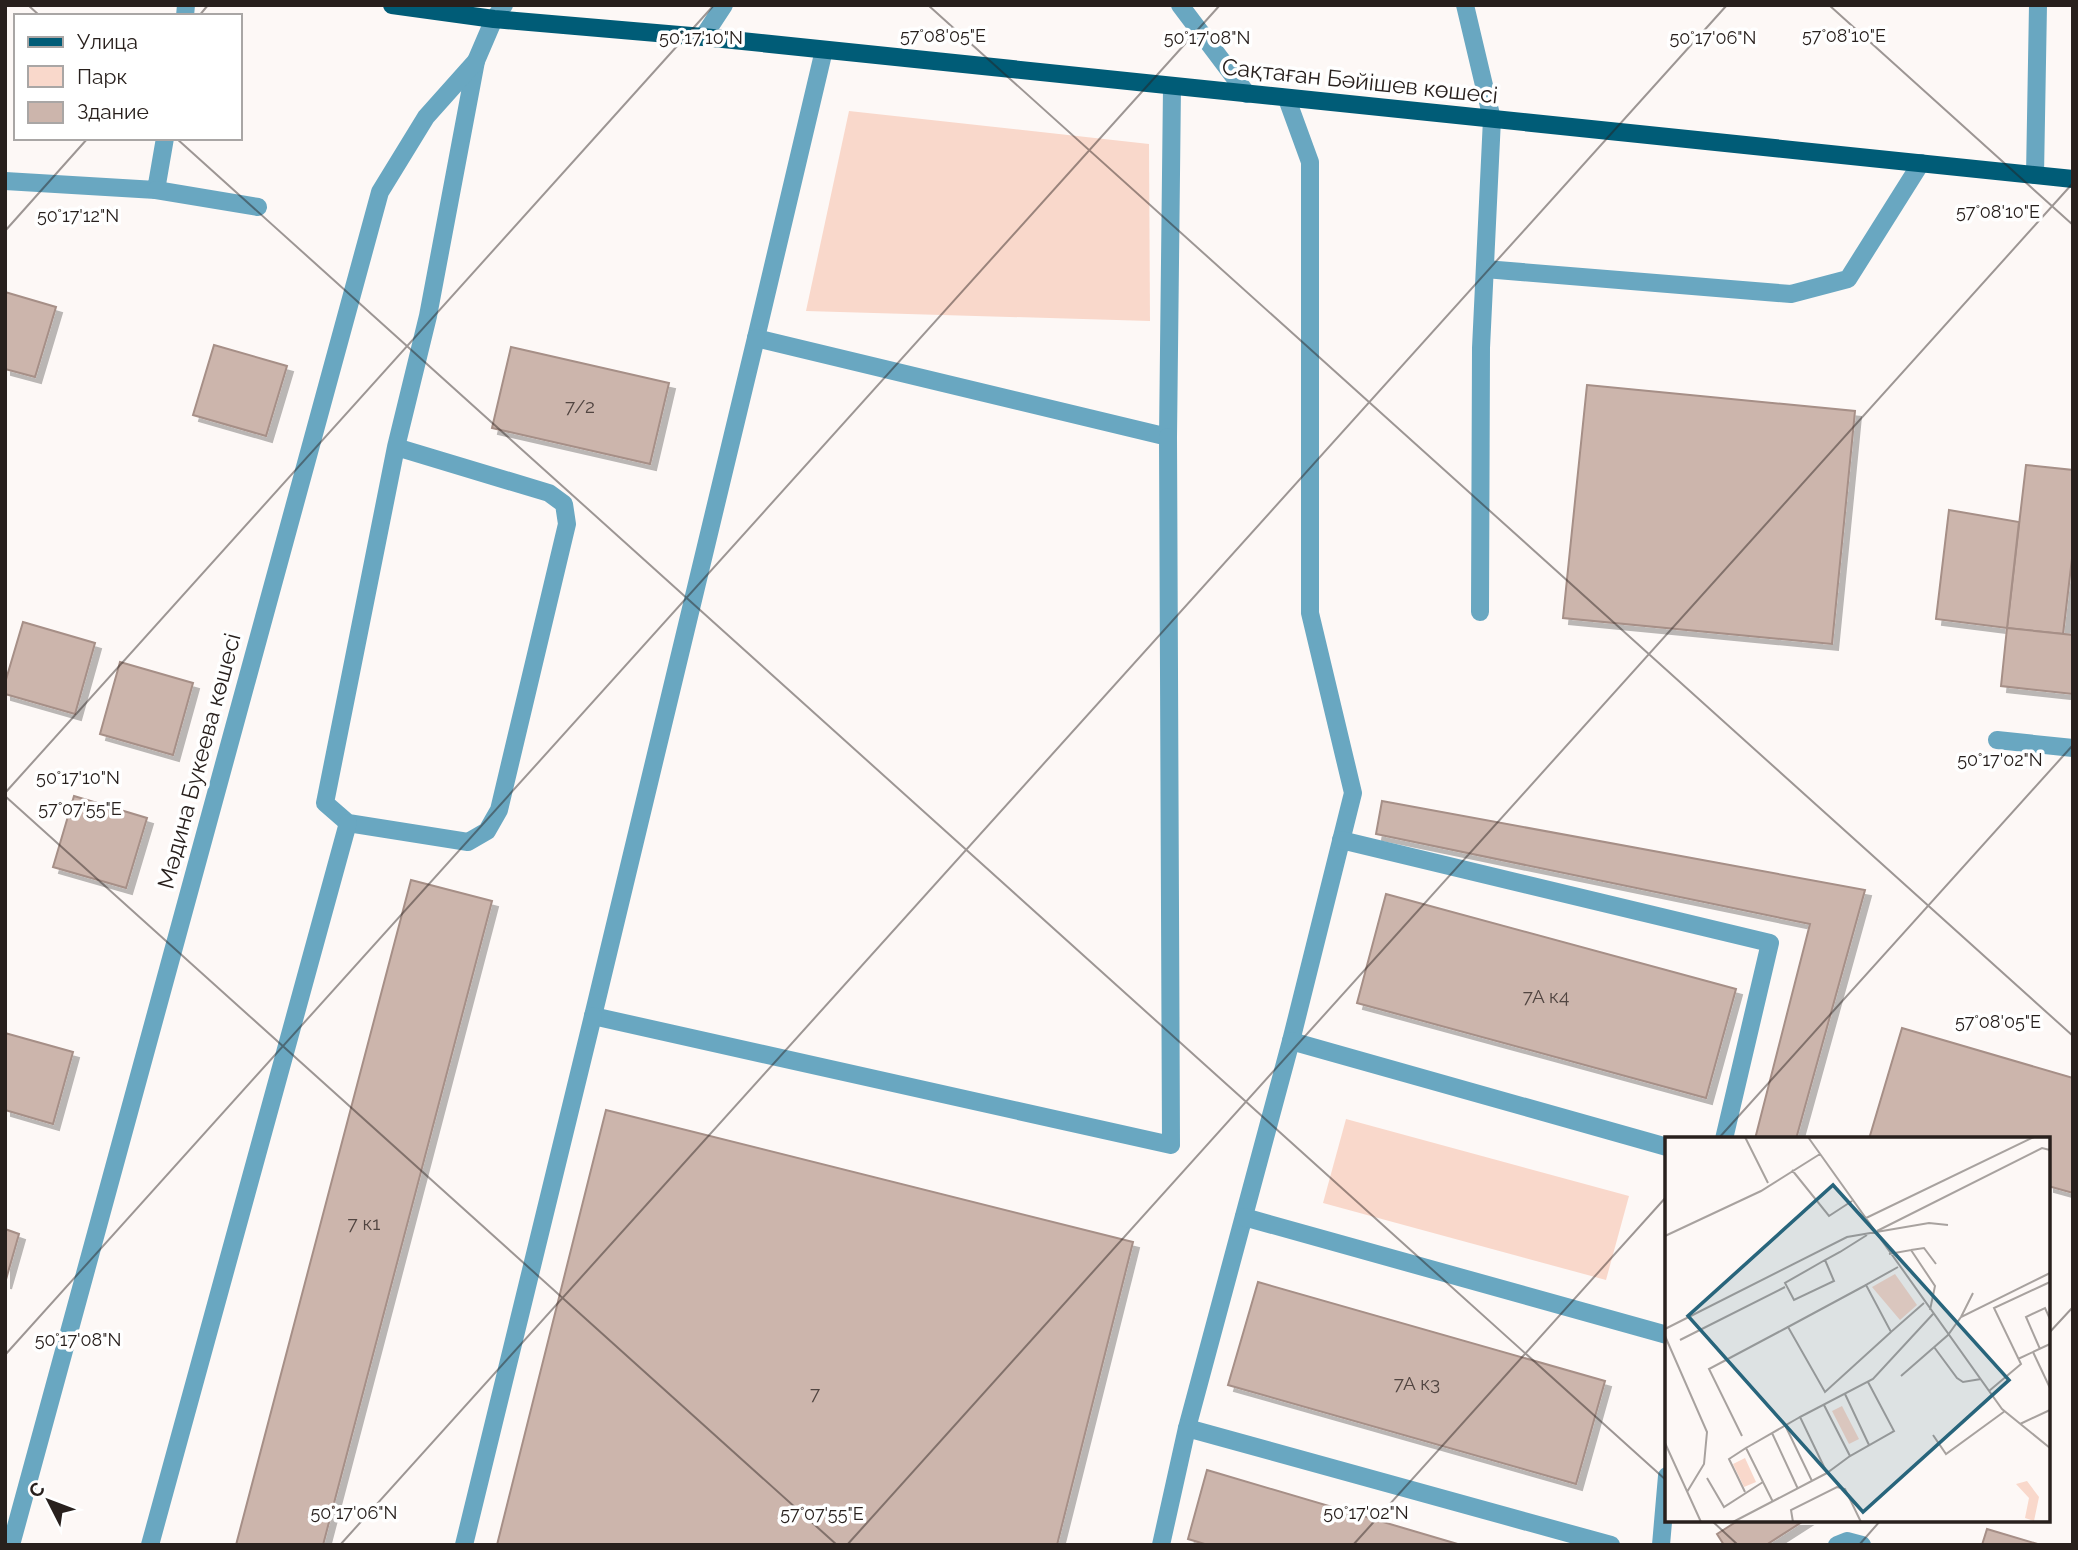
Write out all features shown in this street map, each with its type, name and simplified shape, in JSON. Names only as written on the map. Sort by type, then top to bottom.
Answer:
[{"type":"main road","name":"Сақтаған Бәйішев көшесі","points":[[392,5],[498,10],[824,50],[2073,179]]},
{"type":"street","points":[[703,37],[724,5]]},
{"type":"street","points":[[1180,5],[1247,94]]},
{"type":"street","points":[[1465,5],[1492,119],[1481,348],[1480,612]]},
{"type":"street","points":[[2035,175],[2038,5]]},
{"type":"street","name":"Мәдина Букеева көшесі","points":[[11,1545],[380,192],[426,117],[475,61],[498,10]]},
{"type":"street","points":[[464,1545],[824,50]]},
{"type":"street","points":[[396,447],[549,493],[564,504],[566,524],[499,810],[486,831],[468,842],[348,823],[324,803],[396,447],[428,316],[475,61]]},
{"type":"street","points":[[593,1016],[1171,1145],[1168,437],[1172,87]]},
{"type":"street","points":[[1161,1545],[1187,1428],[1291,1041],[1353,793],[1310,613],[1310,162],[1287,99]]},
{"type":"street","points":[[156,190],[164,140]]},
{"type":"street","points":[[1485,269],[1791,294],[1848,279],[1921,163]]},
{"type":"street","points":[[5,181],[156,190],[258,207]]},
{"type":"street","points":[[756,338],[1168,437]]},
{"type":"street","points":[[1997,740],[2073,748]]},
{"type":"street","points":[[150,1545],[348,823]]},
{"type":"street","points":[[1341,840],[1770,943],[1724,1137]]},
{"type":"street","points":[[1291,1041],[1665,1146]]},
{"type":"street","points":[[1244,1217],[1665,1334]]},
{"type":"street","points":[[1187,1428],[1611,1545]]},
{"type":"street","points":[[1661,1545],[1665,1499]]},
{"type":"street","points":[[1837,1545],[1847,1541],[1862,1545]]},
{"type":"green space","points":[[849,111],[1149,144],[1150,321],[806,311]]},
{"type":"green space","points":[[1346,1119],[1629,1196],[1606,1280],[1323,1203]]},
{"type":"building","points":[[5,292],[56,307],[35,377],[5,369]]},
{"type":"building","points":[[214,345],[287,366],[266,436],[193,415]]},
{"type":"building","points":[[511,347],[669,383],[650,464],[492,428]]},
{"type":"building","points":[[1587,385],[1855,411],[1832,644],[1563,618]]},
{"type":"building","points":[[2026,465],[2073,470],[2073,550],[2063,634],[2007,628]]},
{"type":"building","points":[[1949,510],[2019,522],[2007,628],[1936,619]]},
{"type":"building","points":[[23,622],[95,643],[75,714],[5,694],[5,683]]},
{"type":"building","points":[[2007,628],[2073,635],[2073,694],[2001,686]]},
{"type":"building","points":[[120,662],[193,683],[173,755],[100,734]]},
{"type":"building","points":[[74,796],[147,818],[126,888],[53,867]]},
{"type":"building","points":[[1382,801],[1865,890],[1797,1137],[1756,1137],[1810,924],[1376,834]]},
{"type":"building","points":[[411,880],[492,901],[323,1545],[236,1545]]},
{"type":"building","points":[[1386,894],[1736,989],[1706,1098],[1357,1003]]},
{"type":"building","points":[[1902,1028],[2073,1078],[2073,1193],[2050,1187],[2050,1137],[1870,1137]]},
{"type":"building","points":[[5,1033],[73,1052],[53,1124],[5,1110]]},
{"type":"building","points":[[606,1110],[1133,1242],[1057,1545],[497,1545]]},
{"type":"building","points":[[5,1229],[19,1234],[5,1283]]},
{"type":"building","points":[[1258,1282],[1605,1381],[1576,1484],[1228,1385]]},
{"type":"building","points":[[1207,1470],[1461,1545],[1208,1545],[1188,1539]]},
{"type":"building","points":[[1736,1522],[1802,1522],[1766,1545],[1724,1545],[1717,1534]]},
{"type":"building","points":[[1987,1529],[2041,1545],[1982,1545]]}]
